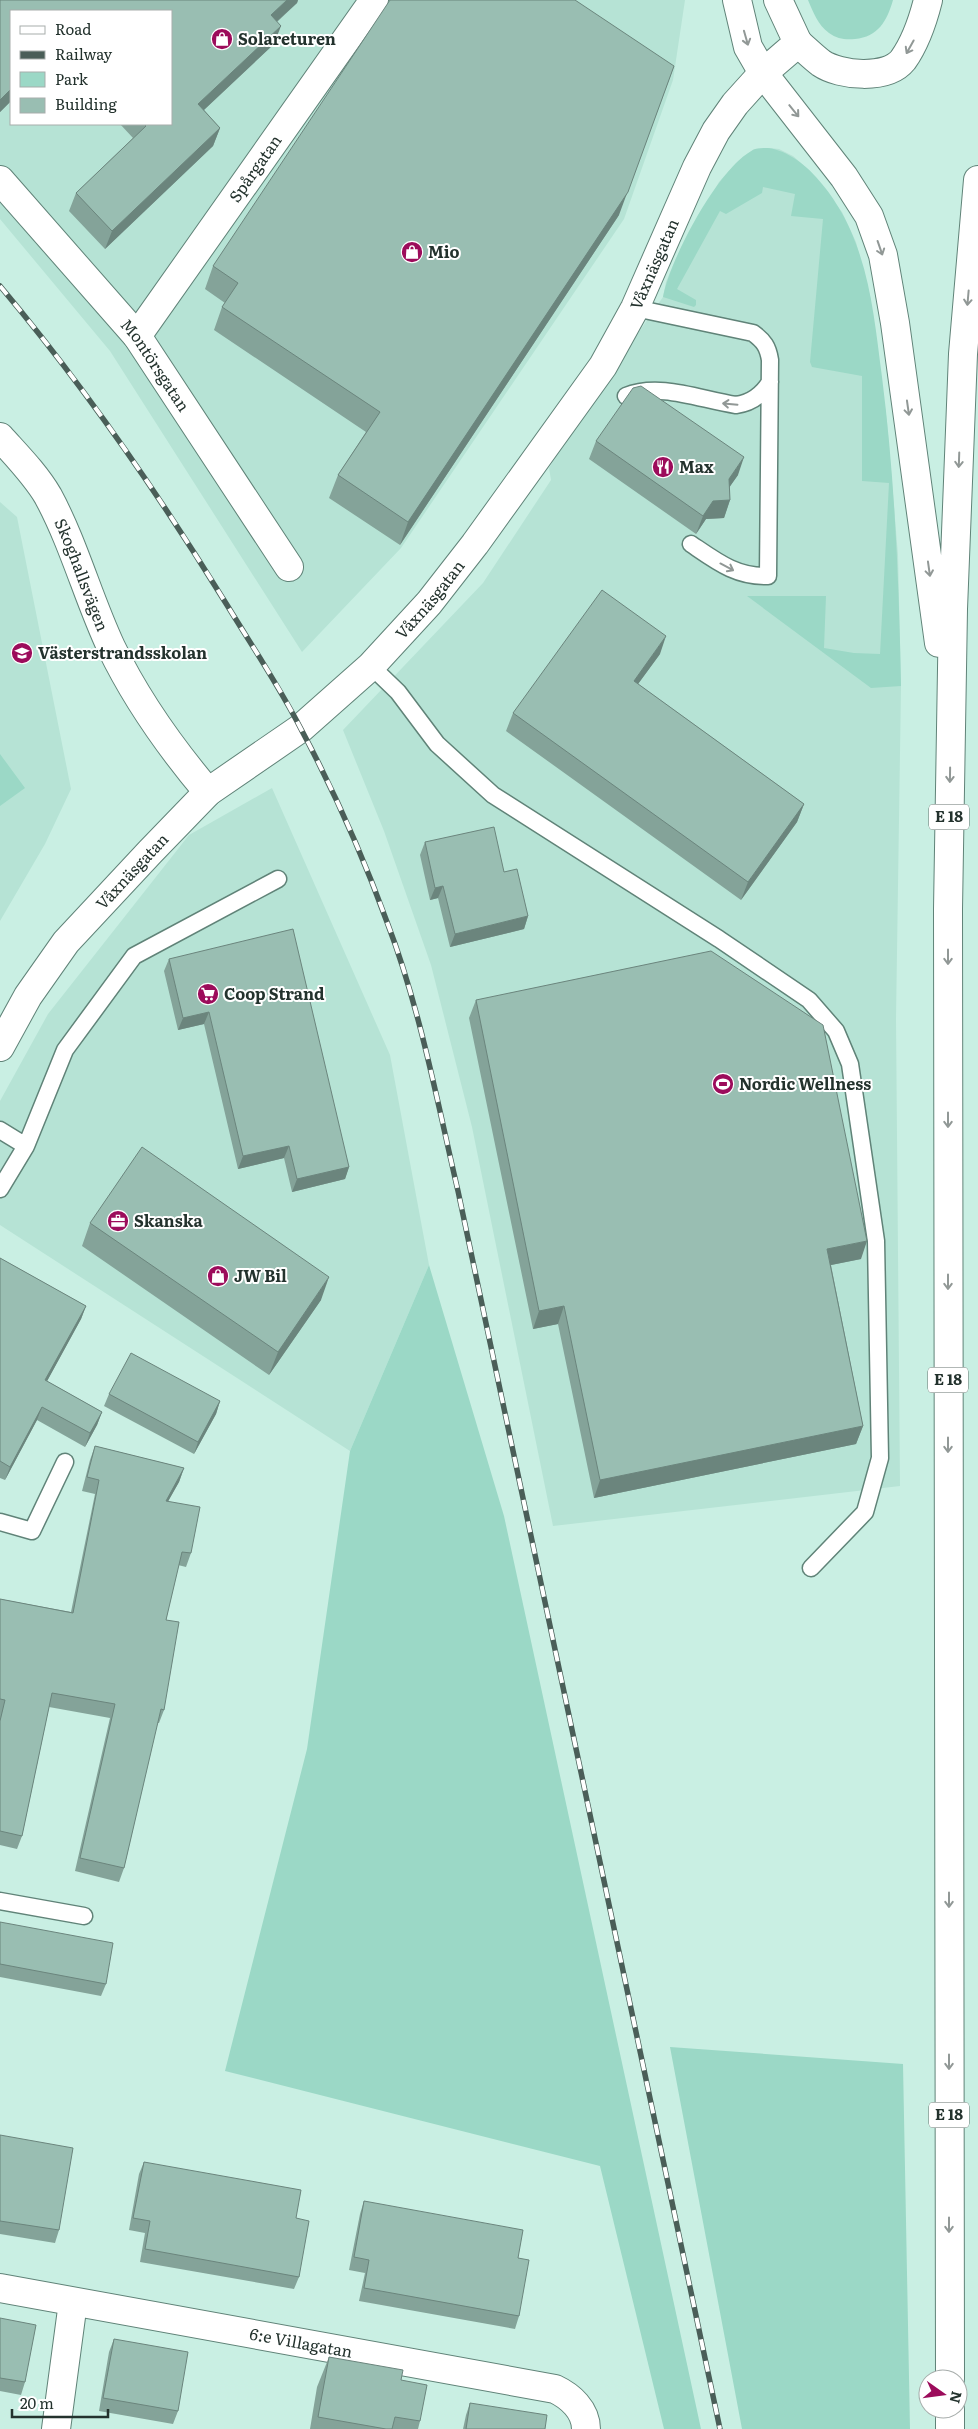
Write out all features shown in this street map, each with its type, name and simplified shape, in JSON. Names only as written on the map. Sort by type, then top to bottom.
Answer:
[{"type":"main road","name":"Spårgatan","points":[[137,336],[374,0]]},
{"type":"main road","points":[[737,0],[748,47],[763,73],[844,176],[869,216],[883,255],[906,394],[951,726]]},
{"type":"main road","points":[[778,0],[798,43],[822,64],[854,74],[884,72],[902,61],[914,41],[928,0]]},
{"type":"main road","name":"Våxnäsgatan","points":[[0,1047],[28,996],[66,942],[208,792],[301,728],[371,666],[429,603],[475,544],[603,366],[635,308],[697,167],[716,131],[735,104],[763,73],[798,43]]},
{"type":"main road","name":"Montörsgatan","points":[[0,180],[137,336],[289,567]]},
{"type":"main road","name":"E 18","points":[[950,2369],[948,909],[951,726],[963,354],[978,180]]},
{"type":"main road","name":"Skoghallsvägen","points":[[0,437],[24,463],[47,495],[67,536],[111,646],[140,702],[174,752],[208,792]]},
{"type":"main road","name":"6:e Villagatan","points":[[0,2288],[555,2388],[570,2396],[586,2427]]},
{"type":"main road","points":[[56,2429],[73,2302]]},
{"type":"lane","points":[[635,308],[753,333],[768,348],[770,382],[768,576],[741,574],[725,567],[691,544]]},
{"type":"lane","points":[[626,396],[639,391],[663,391],[713,402],[741,404],[756,398],[764,392],[770,382]]},
{"type":"lane","points":[[371,666],[398,692],[437,744],[493,795],[719,939],[808,1000],[836,1031],[850,1064],[876,1241],[880,1458],[865,1512],[811,1568]]},
{"type":"lane","points":[[0,1189],[26,1146],[65,1050],[134,956],[278,879]]},
{"type":"lane","points":[[0,1130],[26,1146]]},
{"type":"lane","points":[[0,1522],[32,1531],[65,1462]]},
{"type":"lane","points":[[0,1901],[84,1916]]},
{"type":"shaded area","points":[[0,0],[685,0],[673,80],[624,219],[401,548],[302,652],[110,351],[0,219]]},
{"type":"shaded area","points":[[754,149],[779,149],[793,156],[810,171],[842,212],[856,242],[870,296],[887,422],[898,555],[901,686],[896,1019],[900,1486],[553,1526],[472,1127],[431,965],[384,831],[343,730],[483,583],[551,480],[549,468],[572,429],[663,297],[666,282],[676,258],[719,182],[736,163]]},
{"type":"shaded area","name":"Västerstrandsskolan","points":[[0,502],[17,517],[71,789],[45,844],[0,921]]},
{"type":"shaded area","points":[[272,788],[390,1055],[429,1265],[350,1451],[0,1225],[0,1101],[48,1014],[189,835]]},
{"type":"green space","points":[[808,0],[893,0],[888,15],[876,31],[863,38],[842,39],[835,37],[825,30],[816,18]]},
{"type":"green space","points":[[768,148],[783,152],[797,160],[822,184],[843,215],[866,276],[882,377],[890,454],[898,570],[901,686],[871,688],[747,596],[826,596],[824,648],[854,653],[880,654],[889,483],[862,481],[862,376],[812,367],[810,362],[823,219],[791,216],[795,194],[763,187],[762,193],[726,214],[720,211],[677,289],[696,300],[696,305],[694,307],[663,297],[667,281],[685,239],[711,194],[739,160],[753,150]]},
{"type":"green space","points":[[0,754],[25,788],[0,806]]},
{"type":"green space","points":[[429,1265],[504,1516],[701,2429],[664,2429],[600,2166],[225,2071],[307,1749],[350,1451]]},
{"type":"green space","points":[[670,2047],[903,2064],[910,2429],[742,2429]]},
{"type":"building","points":[[0,0],[287,0],[271,15],[281,26],[198,104],[220,128],[112,231],[76,193],[145,125],[172,125],[172,10],[10,10],[10,90],[0,100]]},
{"type":"building","name":"Mio","points":[[390,0],[575,0],[674,66],[628,192],[408,522],[338,475],[380,412],[222,307],[238,283],[213,266]]},
{"type":"building","name":"Max","points":[[641,386],[744,457],[729,479],[730,500],[713,501],[703,516],[596,441],[633,388]]},
{"type":"building","points":[[602,590],[666,636],[634,681],[804,804],[748,882],[513,713]]},
{"type":"building","points":[[494,827],[504,872],[517,869],[528,916],[455,934],[443,886],[435,888],[425,842]]},
{"type":"building","points":[[293,929],[349,1167],[297,1179],[289,1146],[243,1156],[209,1012],[183,1018],[169,959]]},
{"type":"building","points":[[711,951],[823,1025],[867,1241],[827,1249],[863,1426],[600,1480],[564,1306],[539,1311],[476,1000]]},
{"type":"building","points":[[142,1147],[329,1277],[278,1352],[90,1223]]},
{"type":"building","points":[[0,1258],[86,1306],[45,1380],[102,1412],[90,1433],[42,1407],[10,1467],[0,1461]]},
{"type":"building","points":[[131,1353],[220,1401],[198,1442],[109,1394]]},
{"type":"building","points":[[95,1446],[184,1468],[166,1501],[200,1507],[191,1553],[182,1552],[166,1620],[179,1622],[164,1710],[161,1709],[124,1868],[80,1858],[115,1704],[52,1693],[22,1836],[0,1831],[0,1721],[5,1700],[0,1699],[0,1599],[73,1613],[99,1480],[87,1477]]},
{"type":"building","points":[[0,1922],[113,1943],[106,1984],[0,1964]]},
{"type":"building","points":[[0,2135],[73,2148],[59,2230],[0,2221]]},
{"type":"building","points":[[144,2162],[301,2190],[296,2218],[309,2221],[299,2277],[145,2249],[150,2221],[133,2218]]},
{"type":"building","points":[[364,2201],[523,2230],[518,2258],[529,2260],[519,2316],[364,2288],[369,2260],[354,2257]]},
{"type":"building","points":[[0,2318],[36,2325],[25,2382],[0,2378]]},
{"type":"building","points":[[114,2339],[188,2352],[178,2411],[103,2398]]},
{"type":"building","points":[[329,2357],[403,2370],[401,2380],[427,2385],[420,2421],[395,2417],[392,2429],[386,2429],[318,2417]]},
{"type":"building","points":[[470,2403],[547,2415],[545,2429],[466,2429]]},
{"type":"railway","points":[[0,286],[91,401],[147,481],[201,563],[275,682],[313,752],[347,824],[378,897],[399,955],[427,1055],[458,1191],[720,2429]]},
{"type":"place","name":"Solareturen","points":[[222,39]]},
{"type":"place","name":"Mio","points":[[412,252]]},
{"type":"place","name":"Max","points":[[663,467]]},
{"type":"place","name":"Västerstrandsskolan","points":[[22,653]]},
{"type":"place","name":"Coop Strand","points":[[208,994]]},
{"type":"place","name":"Nordic Wellness","points":[[723,1084]]},
{"type":"place","name":"Skanska","points":[[118,1221]]},
{"type":"place","name":"JW Bil","points":[[218,1276]]}]
